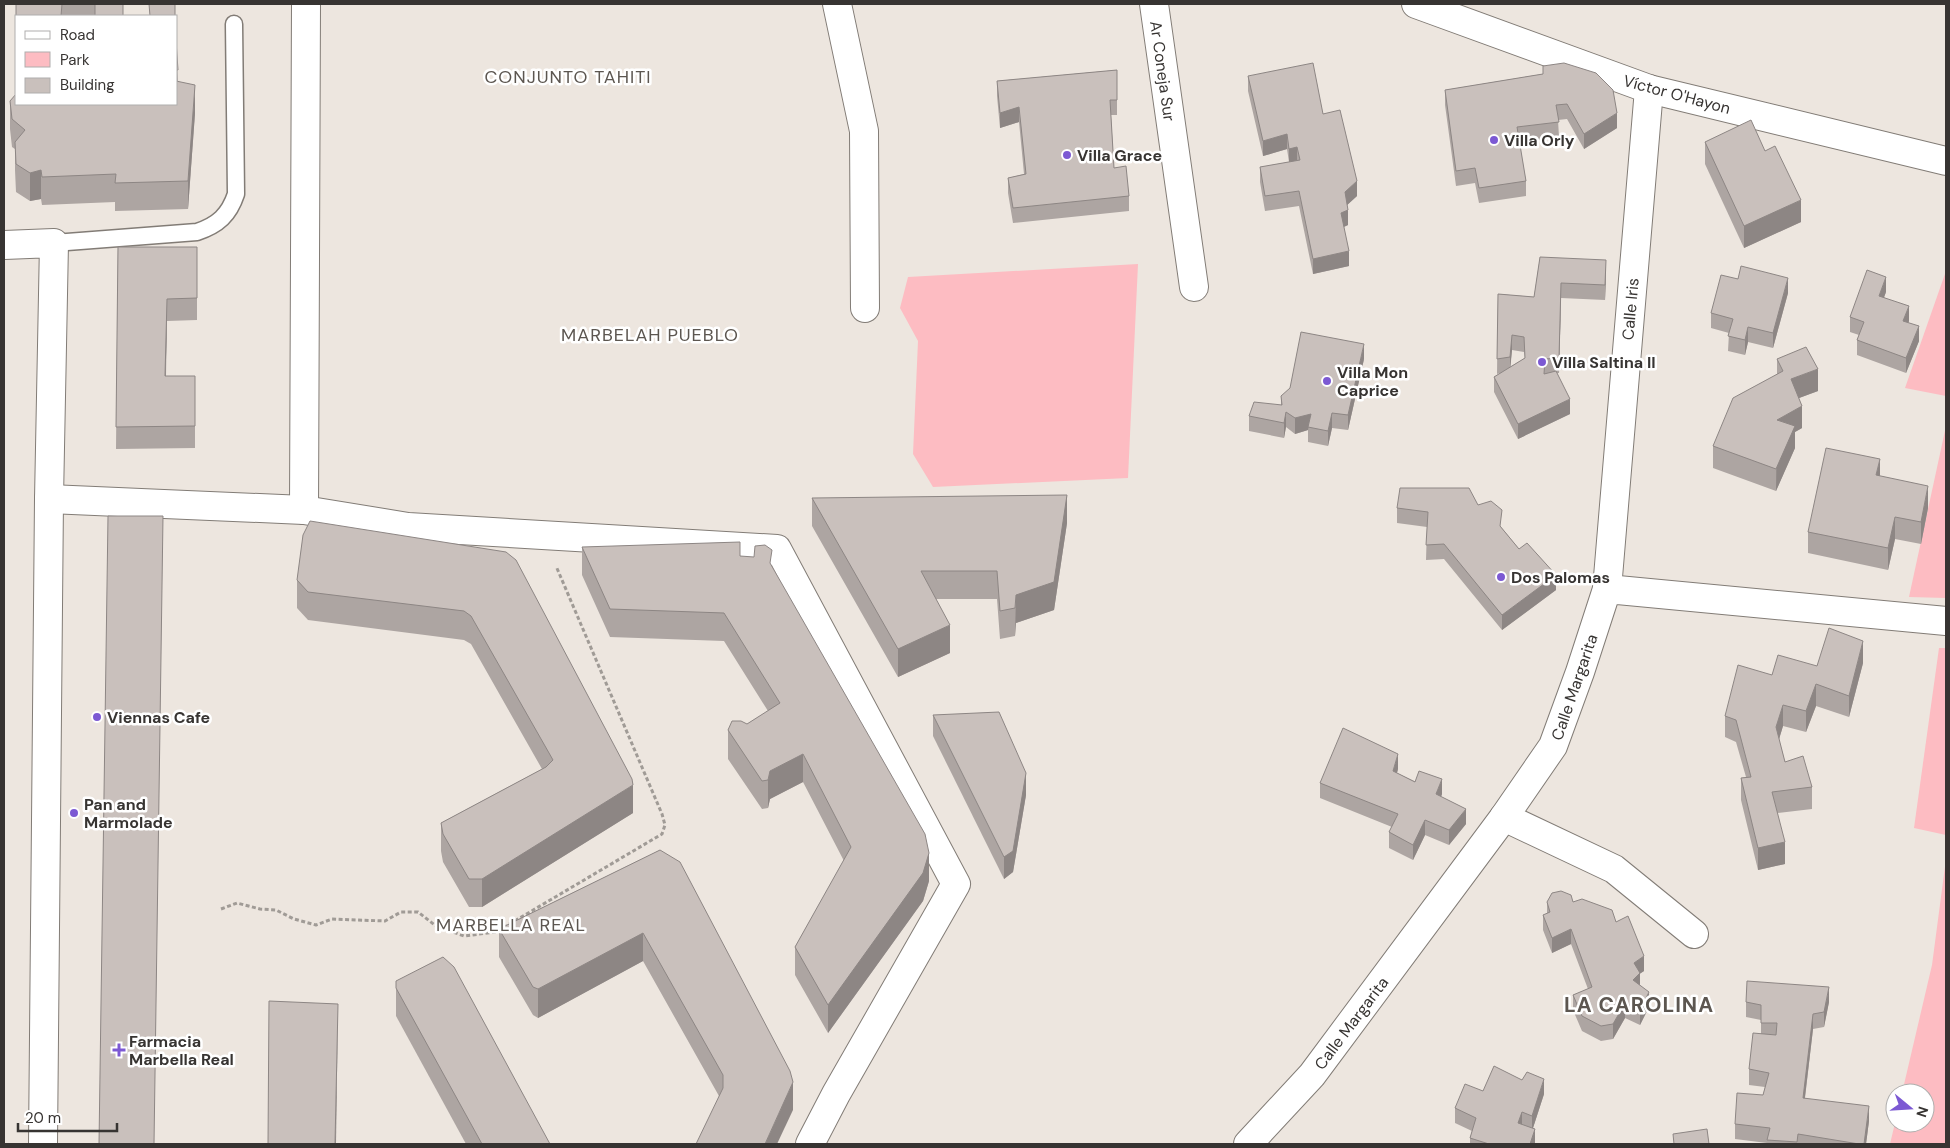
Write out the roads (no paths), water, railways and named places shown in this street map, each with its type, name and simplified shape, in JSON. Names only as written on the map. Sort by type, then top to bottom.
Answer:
[{"type":"street","points":[[304,510],[306,4]]},
{"type":"street","points":[[837,4],[864,131],[865,308]]},
{"type":"street","name":"Ar Coneja Sur","points":[[1154,4],[1194,287]]},
{"type":"street","name":"Víctor O'Hayon","points":[[1416,4],[1649,89],[1946,161]]},
{"type":"street","name":"Calle Iris","points":[[1607,589],[1649,89]]},
{"type":"street","points":[[4,245],[54,243],[49,499],[43,1144]]},
{"type":"street","points":[[49,499],[304,510],[408,528],[777,549],[956,884],[836,1094],[810,1144]]},
{"type":"street","points":[[1607,589],[1946,621]]},
{"type":"street","name":"Calle Margarita","points":[[1248,1144],[1312,1075],[1504,817],[1553,746],[1607,589]]},
{"type":"street","points":[[1504,817],[1614,869],[1694,934]]},
{"type":"lane","points":[[54,243],[197,232],[210,228],[222,219],[231,208],[236,194],[234,24]]},
{"type":"place","name":"Villa Orly","points":[[1494,140]]},
{"type":"place","name":"Villa Grace","points":[[1067,155]]},
{"type":"place","name":"Villa Saltina II","points":[[1542,362]]},
{"type":"place","name":"Villa Mon Caprice","points":[[1327,381]]},
{"type":"place","name":"Dos Palomas","points":[[1501,577]]},
{"type":"place","name":"Viennas Cafe","points":[[97,717]]},
{"type":"place","name":"Pan and Marmolade","points":[[74,813]]},
{"type":"place","name":"Farmacia Marbella Real","points":[[119,1050]]},
{"type":"district","name":"CONJUNTO TAHITI","points":[[568,77]]},
{"type":"district","name":"MARBELAH PUEBLO","points":[[650,335]]},
{"type":"district","name":"MARBELLA REAL","points":[[511,925]]},
{"type":"district","name":"LA CAROLINA","points":[[1639,1005]]}]
